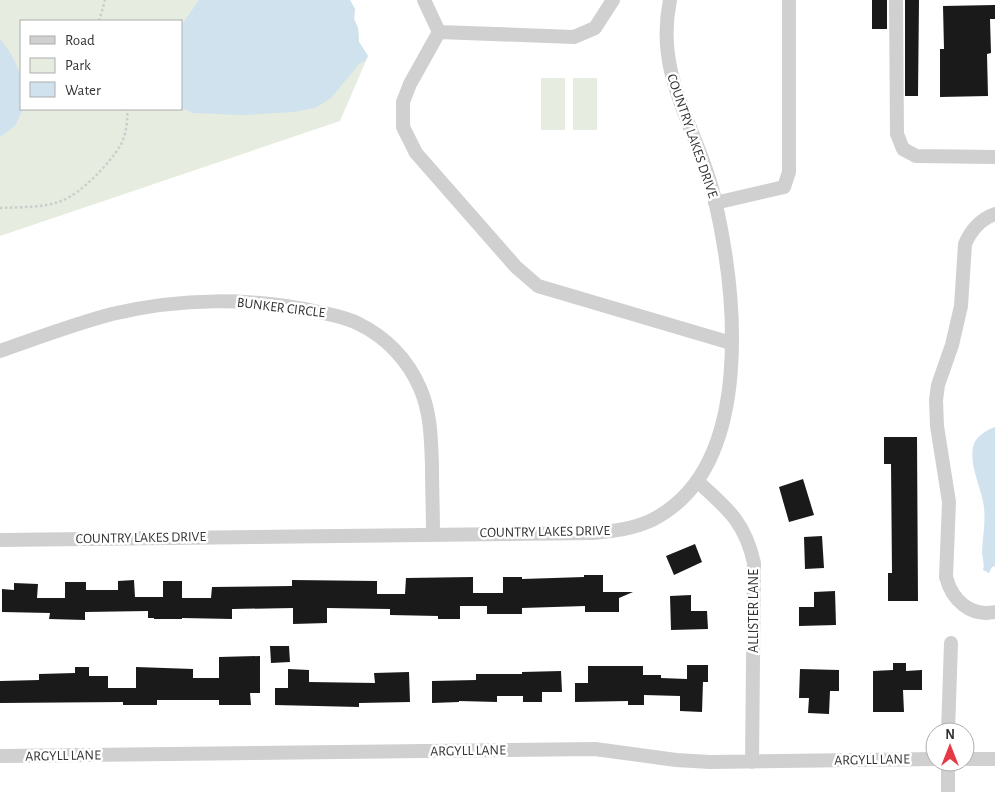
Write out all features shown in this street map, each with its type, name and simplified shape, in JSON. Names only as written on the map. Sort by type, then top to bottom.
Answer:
[{"type":"street","points":[[424,0],[439,32]]},
{"type":"street","points":[[439,32],[574,36],[595,28],[613,0]]},
{"type":"street","name":"COUNTRY LAKES DRIVE","points":[[0,540],[593,533],[621,530],[653,519],[690,492],[705,467],[722,425],[728,399],[732,343],[729,282],[715,203],[708,176],[672,82],[669,67],[666,28],[670,0]]},
{"type":"street","points":[[715,203],[784,187],[790,172],[789,0]]},
{"type":"street","points":[[896,0],[896,134],[902,149],[916,156],[995,158]]},
{"type":"street","points":[[439,32],[410,84],[403,102],[403,127],[416,153],[516,267],[538,286],[732,343]]},
{"type":"street","points":[[995,214],[988,216],[977,225],[965,244],[962,306],[952,345],[938,385],[936,400],[937,426],[949,502],[946,577],[953,595],[969,610],[980,613],[995,612]]},
{"type":"street","name":"BUNKER CIRCLE","points":[[0,351],[112,314],[180,303],[253,302],[299,307],[356,322],[368,328],[392,347],[416,378],[421,389],[426,403],[431,430],[433,534]]},
{"type":"street","name":"ALLISTER LANE","points":[[697,481],[726,506],[739,522],[748,539],[754,563],[752,762]]},
{"type":"street","points":[[948,722],[951,643]]},
{"type":"street","name":"ARGYLL LANE","points":[[0,756],[595,749],[693,762],[925,760]]},
{"type":"street","points":[[975,759],[995,759]]},
{"type":"street","points":[[948,772],[948,792]]},
{"type":"path","points":[[99,20],[105,0]]},
{"type":"path","points":[[0,208],[60,202],[82,190],[120,146],[127,125],[127,110]]},
{"type":"green space","points":[[0,0],[350,0],[355,9],[354,19],[358,28],[359,42],[368,56],[340,121],[0,236]]},
{"type":"green space","points":[[541,78],[565,78],[565,130],[541,130]]},
{"type":"green space","points":[[573,78],[597,78],[597,130],[573,130]]},
{"type":"water","points":[[199,0],[350,0],[355,9],[354,19],[358,28],[359,42],[368,56],[331,98],[315,108],[294,112],[243,115],[193,113],[182,108],[182,25]]},
{"type":"water","points":[[0,39],[19,70],[20,110],[23,110],[15,126],[0,137]]},
{"type":"water","points":[[995,427],[995,566],[992,567],[989,573],[983,570],[984,510],[973,466],[972,453],[974,443],[978,437]]},
{"type":"building","points":[[872,0],[887,0],[887,29],[872,29]]},
{"type":"building","points":[[905,0],[919,0],[918,96],[905,96]]},
{"type":"building","points":[[995,5],[995,19],[990,19],[991,53],[987,54],[988,96],[940,97],[940,49],[944,49],[943,6]]},
{"type":"building","points":[[884,437],[917,437],[918,601],[888,601],[888,573],[892,573],[891,464],[884,464]]},
{"type":"building","points":[[803,479],[814,515],[789,522],[779,487]]},
{"type":"building","points":[[822,536],[824,568],[805,569],[804,537]]},
{"type":"building","points":[[695,544],[702,562],[674,575],[666,556]]},
{"type":"building","points":[[584,575],[603,575],[603,592],[633,592],[619,598],[619,612],[585,612],[585,606],[522,608],[522,614],[487,614],[487,606],[460,606],[460,619],[438,619],[438,616],[390,615],[390,609],[327,608],[327,623],[293,624],[293,608],[232,609],[232,619],[154,619],[148,618],[148,611],[85,612],[85,620],[49,619],[50,613],[2,612],[2,589],[14,590],[14,583],[38,584],[37,598],[65,598],[65,582],[86,582],[86,590],[118,590],[118,581],[134,580],[135,597],[163,597],[163,581],[182,581],[182,598],[211,598],[212,587],[292,586],[292,580],[377,581],[377,594],[405,594],[406,578],[473,577],[473,593],[503,593],[503,577],[522,577],[522,579],[584,577]]},
{"type":"building","points":[[835,591],[836,625],[799,626],[799,607],[814,607],[814,592]]},
{"type":"building","points":[[691,595],[691,611],[707,611],[708,629],[671,630],[670,596]]},
{"type":"building","points":[[270,646],[289,646],[290,662],[271,663]]},
{"type":"building","points":[[260,656],[260,693],[250,693],[251,705],[219,705],[219,700],[157,700],[157,705],[123,705],[123,702],[0,703],[0,681],[39,680],[39,674],[75,673],[75,667],[89,667],[89,676],[108,676],[108,688],[136,688],[136,667],[193,669],[193,678],[219,678],[219,657]]},
{"type":"building","points":[[893,663],[906,663],[906,671],[922,670],[922,690],[903,690],[904,712],[873,712],[873,671],[893,670]]},
{"type":"building","points":[[687,665],[708,665],[708,682],[703,682],[702,712],[680,711],[680,696],[644,695],[644,705],[628,705],[628,701],[575,702],[575,683],[588,683],[588,666],[643,666],[643,675],[661,675],[661,678],[687,679]]},
{"type":"building","points":[[288,669],[309,670],[309,682],[375,683],[374,673],[409,672],[410,702],[359,703],[359,707],[275,705],[275,688],[288,688]]},
{"type":"building","points":[[800,669],[839,670],[839,691],[830,691],[829,714],[808,713],[809,698],[799,698]]},
{"type":"building","points":[[561,671],[562,692],[542,692],[542,702],[523,702],[523,696],[497,696],[497,702],[459,701],[432,703],[432,681],[476,680],[476,674],[522,674],[522,672]]}]
